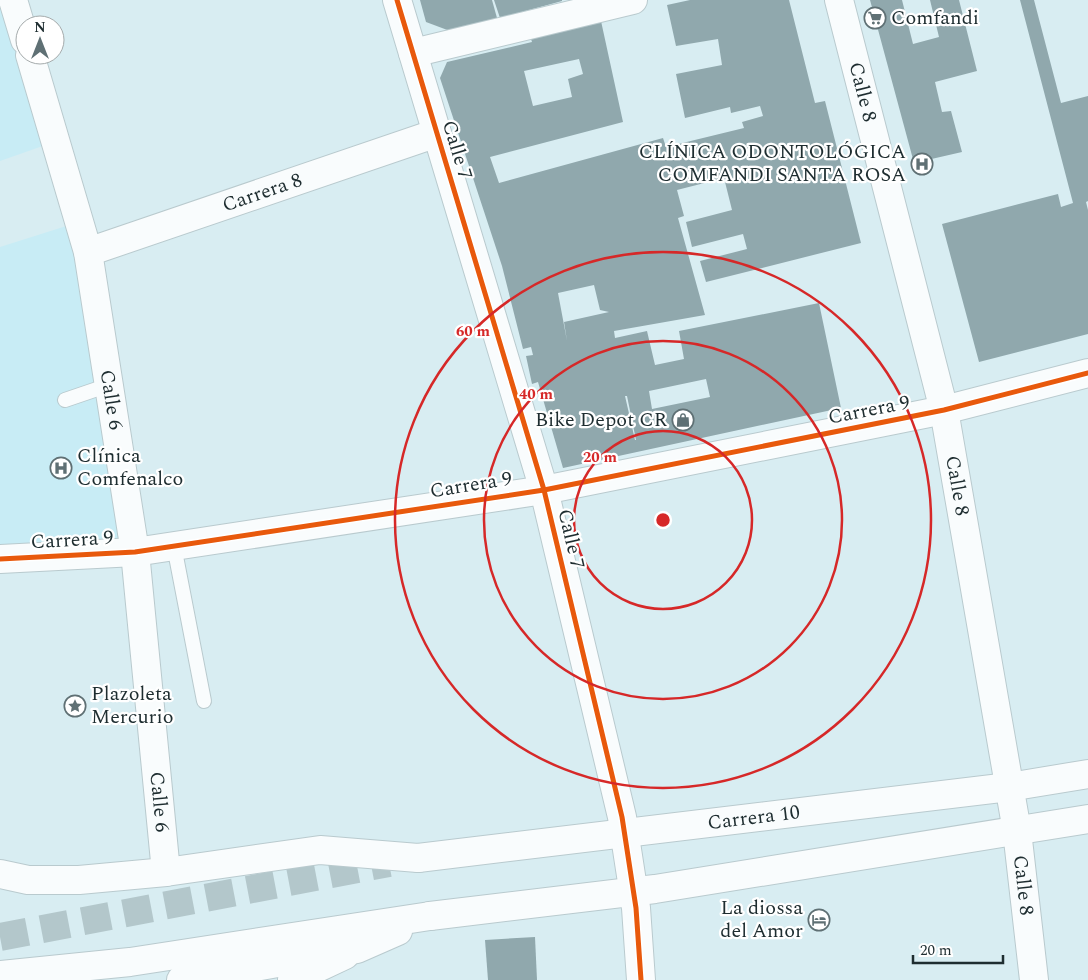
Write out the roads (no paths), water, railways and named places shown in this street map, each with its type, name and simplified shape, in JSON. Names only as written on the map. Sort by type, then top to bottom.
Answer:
[{"type":"street","points":[[12,0],[17,15]]},
{"type":"street","name":"Calle 7","points":[[397,0],[544,490],[624,834],[634,892],[641,980]]},
{"type":"street","points":[[413,53],[632,0]]},
{"type":"street","name":"Calle 8","points":[[839,0],[944,410],[1017,830],[1034,980]]},
{"type":"street","name":"Calle 6","points":[[33,65],[88,252],[135,552],[166,872]]},
{"type":"street","name":"Carrera 8","points":[[88,252],[437,133]]},
{"type":"street","name":"Carrera 9","points":[[0,559],[135,552],[544,490],[944,410],[1088,372]]},
{"type":"street","name":"Carrera 10","points":[[418,858],[1009,786],[1088,774]]},
{"type":"street","points":[[0,975],[130,962],[420,918],[634,892],[1088,819]]},
{"type":"street","points":[[0,874],[44,882],[166,872],[320,850],[418,858]]},
{"type":"street","points":[[389,863],[418,858]]},
{"type":"street","points":[[292,980],[420,918]]},
{"type":"street","points":[[181,980],[357,949]]},
{"type":"lane","points":[[65,400],[109,385]]},
{"type":"lane","points":[[174,546],[204,701]]},
{"type":"tunnel","points":[[0,937],[389,863]]},
{"type":"place","name":"Comfandi","points":[[875,18]]},
{"type":"place","name":"CLÍNICA ODONTOLÓGICA COMFANDI SANTA ROSA","points":[[922,164]]},
{"type":"place","name":"Bike Depot CR","points":[[683,420]]},
{"type":"place","name":"Clínica Comfenalco","points":[[61,468]]},
{"type":"place","name":"Plazoleta Mercurio","points":[[75,706]]},
{"type":"place","name":"La diossa del Amor","points":[[819,920]]}]
